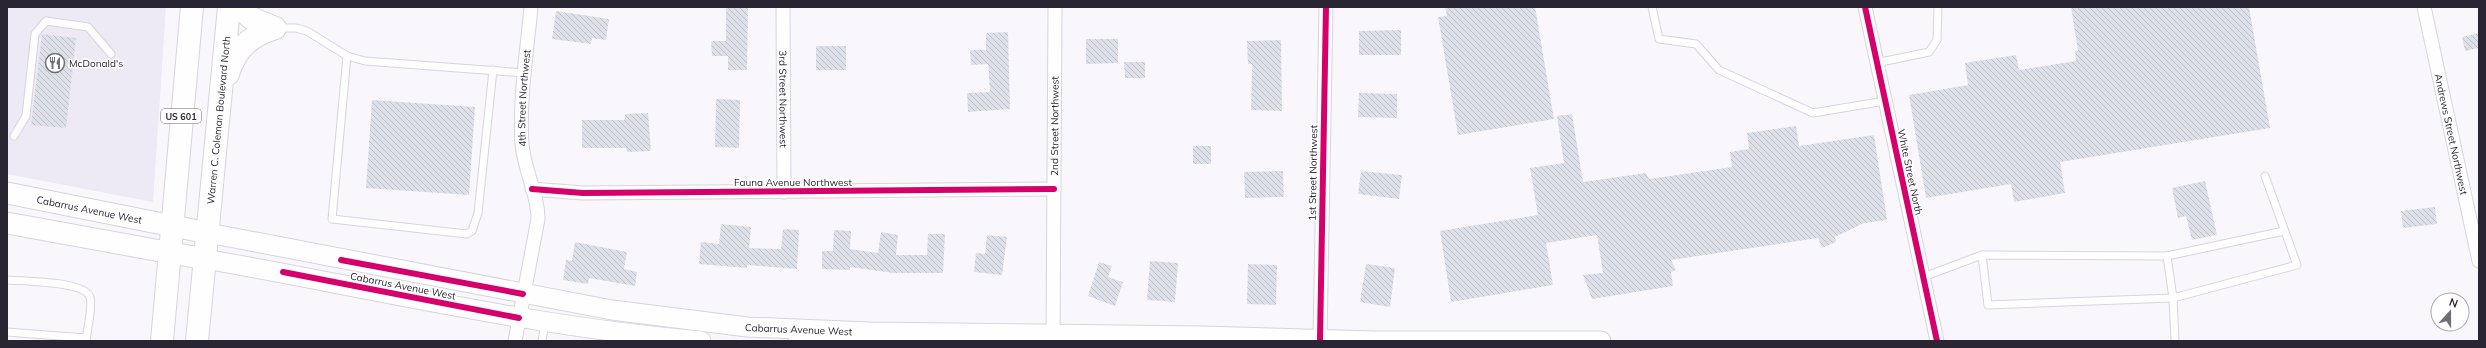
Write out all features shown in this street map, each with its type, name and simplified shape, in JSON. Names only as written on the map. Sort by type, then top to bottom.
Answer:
[{"type":"highway","name":"US 601","points":[[162,341],[170,225],[192,7]]},
{"type":"highway","name":"Warren C. Coleman Boulevard North","points":[[197,341],[229,7]]},
{"type":"highway","points":[[239,7],[251,18],[275,28]]},
{"type":"highway","points":[[220,102],[233,57],[244,43],[258,33],[275,28]]},
{"type":"main road","name":"Cabarrus Avenue West","points":[[7,196],[170,225],[627,313],[763,328],[1053,337],[1602,341]]},
{"type":"main road","name":"Cabarrus Avenue West","points":[[7,223],[519,318],[639,338],[701,341]]},
{"type":"street","name":"4th Street Northwest","points":[[531,7],[525,73],[522,146],[532,189]]},
{"type":"street","name":"3rd Street Northwest","points":[[783,7],[784,192]]},
{"type":"street","name":"2nd Street Northwest","points":[[1053,337],[1055,7]]},
{"type":"street","name":"1st Street Northwest","points":[[1320,339],[1326,7]]},
{"type":"street","name":"White Street North","points":[[1865,7],[1937,341]]},
{"type":"street","name":"Andrews Street Northwest","points":[[2424,7],[2479,261]]},
{"type":"street","name":"Fauna Avenue Northwest","points":[[532,189],[583,193],[1054,190]]},
{"type":"street","points":[[515,341],[538,219],[532,189]]},
{"type":"street","points":[[795,341],[798,339],[830,340],[869,332]]},
{"type":"lane","points":[[1652,7],[1659,39],[1696,44],[1719,70],[1813,113],[1885,101]]},
{"type":"lane","points":[[1876,63],[1929,52],[1937,40],[1938,7]]},
{"type":"lane","points":[[14,136],[26,116],[35,34],[46,21],[88,27],[111,54]]},
{"type":"lane","points":[[275,28],[296,28],[308,31],[347,56],[365,61],[525,73]]},
{"type":"lane","points":[[347,56],[332,219],[467,234],[472,231],[478,213],[493,70]]},
{"type":"lane","points":[[1982,255],[1988,305],[2173,298],[2297,265],[2264,176]]},
{"type":"lane","points":[[1923,277],[1982,255],[2167,256],[2284,231]]},
{"type":"lane","points":[[2167,256],[2173,298],[2176,341]]},
{"type":"lane","points":[[7,280],[75,286],[86,292],[91,298],[86,340],[7,332]]},
{"type":"lane","points":[[542,341],[546,322]]},
{"type":"shaded area","points":[[7,7],[166,7],[153,202],[7,174]]},
{"type":"building","points":[[726,7],[748,7],[747,70],[728,70],[728,56],[712,56],[711,41],[726,41]]},
{"type":"building","points":[[1445,7],[1535,7],[1554,119],[1458,135],[1438,17],[1447,16]]},
{"type":"building","points":[[2071,7],[2249,7],[2270,128],[2060,162],[2065,193],[2014,202],[2011,184],[1926,198],[1909,95],[1968,85],[1965,63],[2016,55],[2019,70],[2076,61],[2075,51],[2078,51]]},
{"type":"building","points":[[556,11],[609,19],[606,40],[592,38],[591,44],[552,39]]},
{"type":"building","points":[[1401,30],[1401,55],[1359,55],[1359,31]]},
{"type":"building","points":[[1008,32],[1010,109],[968,112],[967,93],[990,92],[988,64],[971,65],[970,50],[986,50],[986,33]]},
{"type":"building","points":[[2479,33],[2479,48],[2465,51],[2462,37]]},
{"type":"building","name":"McDonald's","points":[[42,34],[76,38],[66,128],[31,125]]},
{"type":"building","points":[[1086,39],[1118,39],[1118,63],[1086,64]]},
{"type":"building","points":[[1281,40],[1282,111],[1251,110],[1252,64],[1248,64],[1247,41]]},
{"type":"building","points":[[816,46],[846,46],[846,70],[816,70]]},
{"type":"building","points":[[1124,62],[1145,62],[1145,78],[1125,78]]},
{"type":"building","points":[[1359,93],[1397,94],[1397,118],[1358,117]]},
{"type":"building","points":[[716,99],[740,100],[739,148],[715,147]]},
{"type":"building","points":[[372,100],[475,107],[469,195],[366,188]]},
{"type":"building","points":[[648,113],[651,151],[627,152],[626,148],[582,148],[582,120],[625,120],[625,114]]},
{"type":"building","points":[[1572,114],[1583,182],[1646,173],[1649,179],[1732,167],[1730,152],[1749,149],[1747,133],[1796,126],[1799,146],[1874,135],[1887,220],[1864,223],[1835,237],[1836,242],[1822,248],[1818,238],[1671,260],[1676,270],[1671,272],[1673,286],[1592,299],[1583,275],[1603,273],[1597,235],[1546,243],[1553,285],[1451,302],[1440,231],[1538,215],[1530,168],[1564,163],[1557,116]]},
{"type":"building","points":[[1193,146],[1211,146],[1211,164],[1193,164]]},
{"type":"building","points":[[1283,171],[1284,197],[1245,198],[1244,172]]},
{"type":"building","points":[[1361,171],[1402,175],[1399,199],[1358,194]]},
{"type":"building","points":[[2205,181],[2217,235],[2192,240],[2186,216],[2178,218],[2172,188]]},
{"type":"building","points":[[2435,207],[2437,224],[2403,228],[2401,211]]},
{"type":"building","points":[[721,224],[751,227],[749,248],[781,249],[783,229],[799,230],[797,269],[747,265],[747,268],[699,264],[701,242],[719,244]]},
{"type":"building","points":[[834,230],[851,231],[850,249],[878,253],[881,232],[898,235],[896,255],[927,255],[928,234],[945,234],[943,273],[893,273],[850,267],[850,270],[822,269],[822,251],[833,251]]},
{"type":"building","points":[[987,235],[1007,237],[1002,275],[974,272],[976,253],[985,254]]},
{"type":"building","points":[[575,242],[627,252],[624,269],[637,272],[635,286],[589,278],[588,284],[563,280],[566,260],[572,261]]},
{"type":"building","points":[[1150,261],[1178,263],[1175,302],[1147,300]]},
{"type":"building","points":[[1099,262],[1112,266],[1108,277],[1123,282],[1115,306],[1088,296]]},
{"type":"building","points":[[1248,264],[1277,265],[1276,305],[1247,304]]},
{"type":"building","points":[[1366,264],[1395,268],[1390,307],[1360,302]]},
{"type":"cycle path","points":[[1320,339],[1326,7]]},
{"type":"cycle path","points":[[1865,7],[1937,341]]},
{"type":"cycle path","points":[[532,189],[583,193],[1054,189]]},
{"type":"cycle path","points":[[341,260],[523,294]]},
{"type":"cycle path","points":[[283,272],[519,318]]},
{"type":"place","name":"McDonald's","points":[[55,63]]}]
